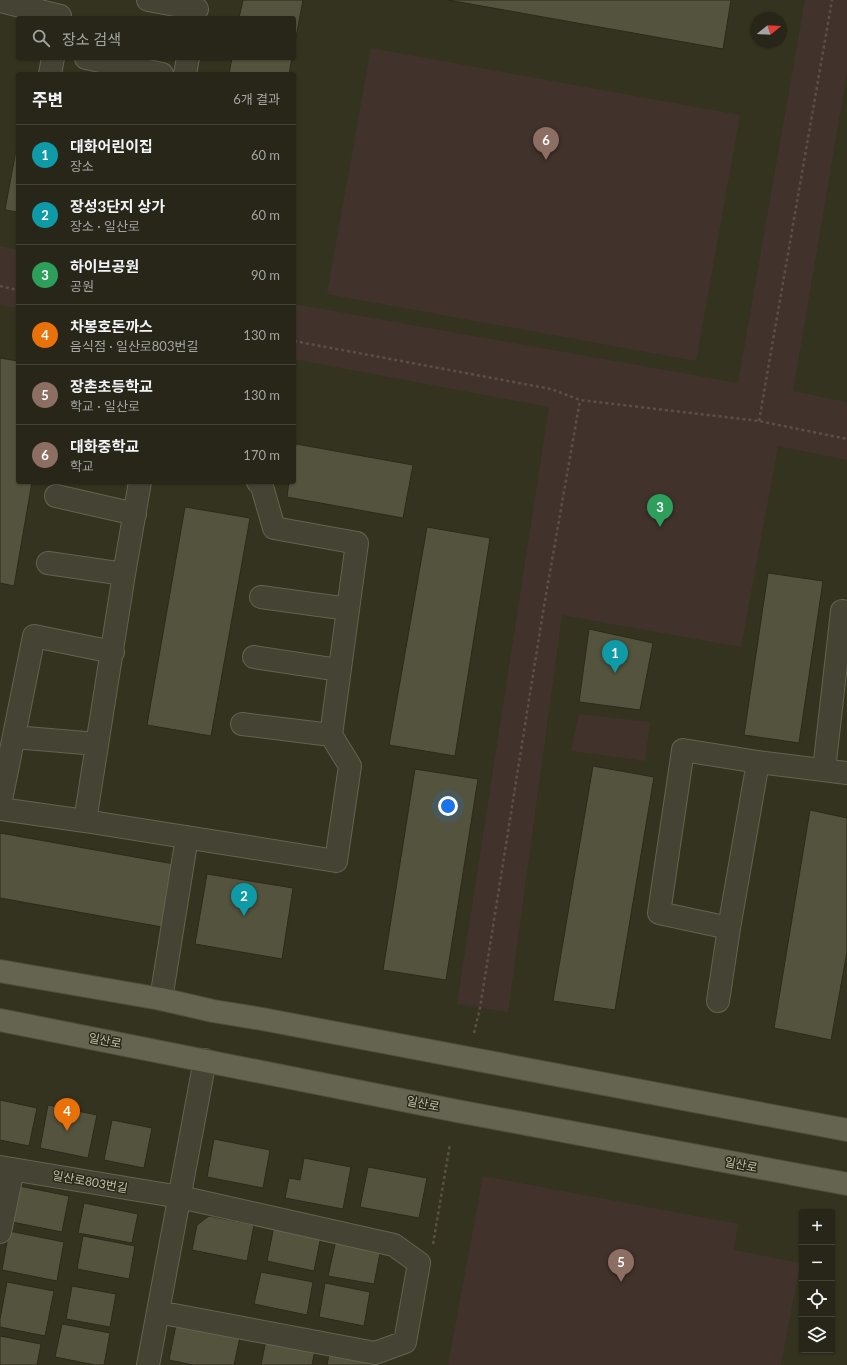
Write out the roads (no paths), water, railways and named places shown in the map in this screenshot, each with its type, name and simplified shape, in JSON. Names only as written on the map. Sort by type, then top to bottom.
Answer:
[{"type":"main road","points":[[0,971],[161,999],[213,1011],[847,1130]]},
{"type":"main road","name":"일산로","points":[[0,1020],[457,1111],[847,1184]]},
{"type":"street","points":[[148,0],[197,9]]},
{"type":"street","points":[[0,1],[61,11]]},
{"type":"street","points":[[50,72],[53,60]]},
{"type":"street","points":[[96,60],[152,72]]},
{"type":"street","points":[[185,72],[188,60]]},
{"type":"street","points":[[86,822],[124,574],[140,484]]},
{"type":"street","points":[[0,809],[336,861],[350,766],[331,735],[357,543],[274,528],[261,484]]},
{"type":"street","points":[[56,496],[135,514]]},
{"type":"street","points":[[48,563],[124,574]]},
{"type":"street","points":[[261,597],[348,609]]},
{"type":"street","points":[[824,770],[842,611],[847,612]]},
{"type":"street","points":[[0,805],[34,636],[113,652]]},
{"type":"street","points":[[254,657],[339,670]]},
{"type":"street","points":[[242,724],[331,735]]},
{"type":"street","points":[[14,737],[97,744]]},
{"type":"street","points":[[729,928],[659,913],[683,750],[758,762],[847,773]]},
{"type":"street","points":[[718,1001],[729,928],[758,762]]},
{"type":"street","points":[[161,999],[187,837]]},
{"type":"street","points":[[148,1365],[205,1060]]},
{"type":"street","points":[[0,1232],[6,1168]]},
{"type":"street","name":"일산로803번길","points":[[6,1168],[180,1197],[394,1245],[419,1263],[405,1342],[375,1353],[158,1312]]},
{"type":"place","name":"대화중학교","points":[[546,160]]},
{"type":"place","name":"하이브공원","points":[[660,527]]},
{"type":"place","name":"대화어린이집","points":[[615,673]]},
{"type":"place","name":"장성3단지 상가","points":[[244,916]]},
{"type":"place","name":"차봉호돈까스","points":[[67,1131]]},
{"type":"place","name":"장촌초등학교","points":[[621,1282]]}]
